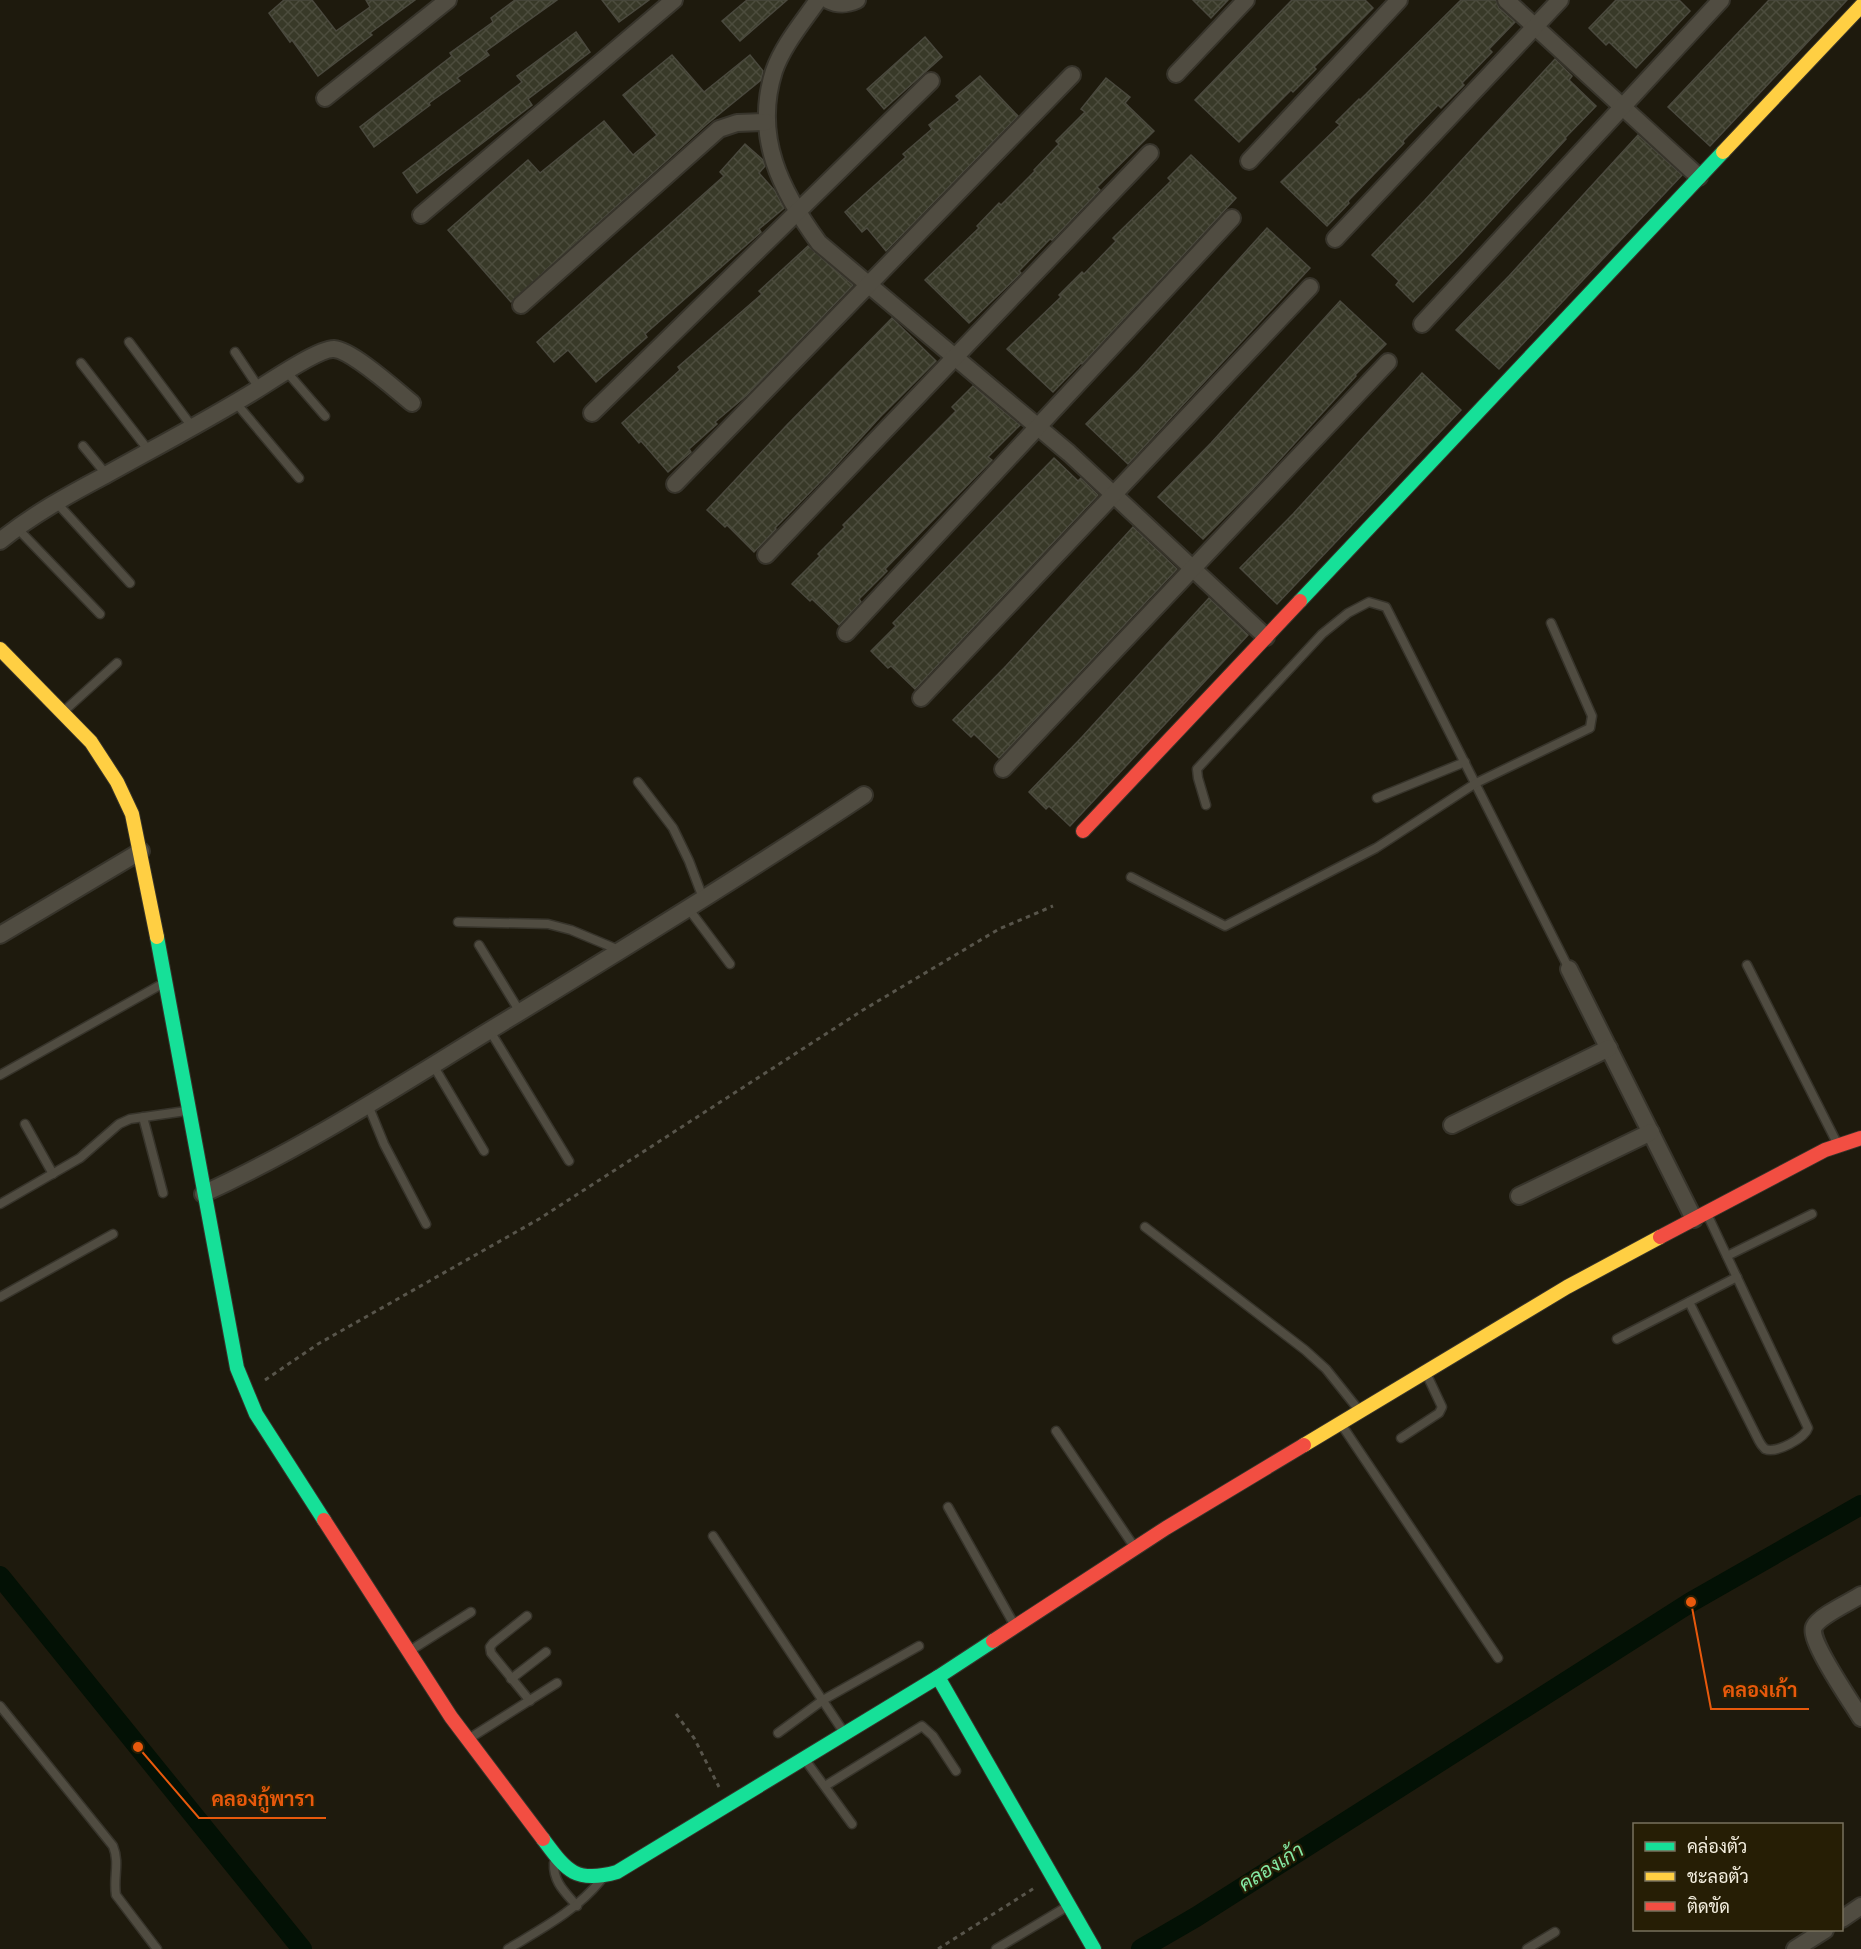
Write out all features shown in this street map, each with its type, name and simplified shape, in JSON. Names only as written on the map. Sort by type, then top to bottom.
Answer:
[{"type":"street","points":[[325,98],[448,0]]},
{"type":"street","points":[[421,215],[674,0]]},
{"type":"street","points":[[818,0],[795,32],[775,70],[766,122],[780,181],[819,243],[1038,427],[1266,637]]},
{"type":"street","points":[[828,0],[839,4],[857,0]]},
{"type":"street","points":[[1176,74],[1246,0]]},
{"type":"street","points":[[1249,161],[1399,0]]},
{"type":"street","points":[[1506,0],[1699,177]]},
{"type":"street","points":[[1335,239],[1560,0]]},
{"type":"street","points":[[1422,324],[1721,0]]},
{"type":"street","points":[[1083,831],[1861,6]]},
{"type":"street","points":[[675,484],[1072,75]]},
{"type":"street","points":[[592,413],[931,81]]},
{"type":"street","points":[[521,305],[719,129],[737,123],[766,122]]},
{"type":"street","points":[[766,555],[1150,153]]},
{"type":"street","points":[[846,633],[1232,218]]},
{"type":"street","points":[[921,698],[1310,287]]},
{"type":"street","points":[[0,541],[56,502],[193,428],[321,352],[334,349],[359,361],[412,403]]},
{"type":"street","points":[[1003,769],[1388,362]]},
{"type":"street","points":[[1,653],[91,742],[117,782],[132,814],[141,850],[237,1368],[256,1414],[467,1740],[564,1867],[574,1875],[604,1876],[617,1872],[938,1677],[1135,1548],[1567,1287],[1825,1150],[1861,1138]]},
{"type":"street","points":[[203,1194],[290,1151],[368,1105],[762,862],[864,795]]},
{"type":"street","points":[[0,935],[141,850]]},
{"type":"street","points":[[1569,969],[1651,1132],[1700,1216]]},
{"type":"street","points":[[1452,1125],[1609,1048]]},
{"type":"street","points":[[1519,1196],[1651,1132]]},
{"type":"street","points":[[1861,1595],[1819,1620],[1813,1628],[1818,1647],[1861,1718]]},
{"type":"street","points":[[938,1677],[1094,1949]]},
{"type":"street","points":[[1843,1918],[1861,1906]]},
{"type":"street","points":[[1795,1949],[1822,1931]]},
{"type":"lane","points":[[129,342],[193,428]]},
{"type":"lane","points":[[235,352],[259,388]]},
{"type":"lane","points":[[81,363],[149,452]]},
{"type":"lane","points":[[286,371],[326,416]]},
{"type":"lane","points":[[236,403],[298,478]]},
{"type":"lane","points":[[83,446],[106,474]]},
{"type":"lane","points":[[56,502],[130,583]]},
{"type":"lane","points":[[17,528],[100,614]]},
{"type":"lane","points":[[1206,805],[1197,769],[1322,634],[1348,613],[1369,602],[1386,607],[1569,969]]},
{"type":"lane","points":[[1131,877],[1225,926],[1376,848],[1476,783],[1590,728],[1592,716],[1551,623]]},
{"type":"lane","points":[[62,712],[117,663]]},
{"type":"lane","points":[[1377,798],[1465,762]]},
{"type":"lane","points":[[638,782],[673,828],[703,898]]},
{"type":"lane","points":[[688,908],[730,964]]},
{"type":"lane","points":[[458,922],[548,924],[571,930],[619,950]]},
{"type":"lane","points":[[479,945],[520,1012]]},
{"type":"lane","points":[[1748,965],[1838,1146]]},
{"type":"lane","points":[[0,1075],[165,982]]},
{"type":"lane","points":[[490,1031],[569,1161]]},
{"type":"lane","points":[[434,1065],[484,1152]]},
{"type":"lane","points":[[368,1105],[384,1144],[426,1224]]},
{"type":"lane","points":[[0,1204],[93,1149],[120,1124],[189,1111]]},
{"type":"lane","points":[[143,1118],[163,1192]]},
{"type":"lane","points":[[25,1124],[53,1174]]},
{"type":"lane","points":[[1727,1256],[1812,1214]]},
{"type":"lane","points":[[1689,1302],[1758,1441],[1765,1449],[1775,1451],[1804,1436],[1808,1428],[1727,1256],[1700,1216]]},
{"type":"lane","points":[[1145,1227],[1305,1350],[1326,1369],[1360,1411]]},
{"type":"lane","points":[[1,1293],[113,1234]]},
{"type":"lane","points":[[1617,1339],[1737,1278]]},
{"type":"lane","points":[[1401,1438],[1439,1413],[1442,1407],[1425,1372]]},
{"type":"lane","points":[[1340,1423],[1498,1658]]},
{"type":"lane","points":[[1056,1431],[1135,1548]]},
{"type":"lane","points":[[948,1507],[1015,1626]]},
{"type":"lane","points":[[712,1536],[845,1733]]},
{"type":"lane","points":[[408,1652],[471,1612]]},
{"type":"lane","points":[[527,1616],[490,1647],[491,1653],[530,1701]]},
{"type":"lane","points":[[778,1733],[823,1700],[919,1646]]},
{"type":"lane","points":[[512,1679],[546,1652]]},
{"type":"lane","points":[[467,1740],[556,1683]]},
{"type":"lane","points":[[0,1706],[113,1846],[116,1855],[114,1885],[116,1895],[157,1949]]},
{"type":"lane","points":[[825,1786],[922,1726],[933,1736],[956,1771]]},
{"type":"lane","points":[[804,1758],[852,1824]]},
{"type":"lane","points":[[555,1855],[554,1874],[557,1882],[577,1906]]},
{"type":"lane","points":[[508,1949],[577,1906],[604,1876]]},
{"type":"lane","points":[[996,1949],[1069,1906]]},
{"type":"lane","points":[[1527,1949],[1555,1932]]},
{"type":"path","points":[[247,1393],[318,1344],[539,1219],[863,1010],[999,929],[1053,906]]},
{"type":"path","points":[[676,1714],[694,1738],[728,1805]]},
{"type":"path","points":[[938,1949],[1052,1877]]},
{"type":"building","points":[[284,0],[312,0],[336,31],[370,7],[366,0],[415,0],[318,76],[269,13]]},
{"type":"building","points":[[515,0],[557,0],[486,51],[489,55],[457,78],[460,81],[374,147],[360,127],[452,56],[450,53],[493,22],[491,18]]},
{"type":"building","points":[[602,0],[649,0],[619,22]]},
{"type":"building","points":[[747,0],[787,0],[740,41],[722,21]]},
{"type":"building","points":[[1193,0],[1228,0],[1211,18]]},
{"type":"building","points":[[1292,0],[1365,0],[1373,8],[1314,67],[1316,69],[1293,92],[1291,90],[1239,142],[1195,100]]},
{"type":"building","points":[[1461,0],[1496,0],[1499,8],[1515,22],[1489,49],[1492,52],[1462,83],[1464,85],[1441,108],[1438,105],[1403,141],[1404,143],[1327,226],[1281,182],[1340,125],[1336,122]]},
{"type":"building","points":[[1616,0],[1679,0],[1690,11],[1636,68],[1609,42],[1606,45],[1589,28]]},
{"type":"building","points":[[1769,0],[1847,0],[1710,146],[1668,107]]},
{"type":"building","points":[[576,32],[590,52],[528,99],[532,105],[417,193],[403,173],[522,82],[517,76]]},
{"type":"building","points":[[925,37],[942,57],[884,109],[867,89]]},
{"type":"building","points":[[672,55],[704,92],[750,55],[763,71],[761,80],[707,124],[511,302],[448,230],[528,160],[540,173],[604,121],[633,155],[657,135],[623,95]]},
{"type":"building","points":[[1555,59],[1572,76],[1569,80],[1596,106],[1413,302],[1396,285],[1399,281],[1372,255]]},
{"type":"building","points":[[980,76],[1018,116],[886,251],[867,228],[862,232],[845,212],[906,157],[903,154],[932,129],[929,125],[960,100],[956,96]]},
{"type":"building","points":[[1106,78],[1130,97],[1125,103],[1154,131],[1097,187],[1100,190],[1019,271],[1021,273],[969,323],[925,280],[979,228],[977,226],[999,203],[1001,205],[1035,171],[1059,144],[1056,141],[1085,112],[1081,109]]},
{"type":"building","points":[[1638,135],[1682,175],[1499,369],[1456,330],[1509,276]]},
{"type":"building","points":[[745,144],[763,160],[765,166],[759,173],[775,191],[784,208],[759,229],[761,232],[645,334],[647,337],[596,382],[568,350],[554,362],[537,342],[724,176],[720,172]]},
{"type":"building","points":[[1191,155],[1236,198],[1082,364],[1053,392],[1007,349],[1061,297],[1059,295],[1082,272],[1084,274],[1116,241],[1113,238],[1171,181],[1168,178]]},
{"type":"building","points":[[1267,228],[1310,268],[1128,464],[1086,424],[1139,370]]},
{"type":"building","points":[[808,246],[853,285],[747,395],[715,422],[717,424],[689,449],[691,452],[668,472],[622,423],[680,370],[678,367],[762,294],[759,291]]},
{"type":"building","points":[[1340,301],[1386,344],[1355,375],[1253,489],[1203,539],[1158,497],[1211,443]]},
{"type":"building","points":[[892,318],[936,361],[880,417],[754,552],[727,525],[725,527],[707,510]]},
{"type":"building","points":[[1422,373],[1461,410],[1277,604],[1240,568],[1293,514]]},
{"type":"building","points":[[973,386],[1020,425],[988,457],[992,460],[885,569],[887,571],[859,599],[861,602],[839,625],[812,599],[810,601],[792,584],[820,556],[818,554],[845,527],[843,525],[956,411],[952,407]]},
{"type":"building","points":[[1054,458],[1078,481],[1081,478],[1098,495],[915,689],[871,651],[896,626],[893,623]]},
{"type":"building","points":[[1133,527],[1177,569],[999,758],[974,734],[971,737],[953,720],[1006,666]]},
{"type":"building","points":[[1209,598],[1248,635],[1070,826],[1049,806],[1046,809],[1029,792]]},
{"type":"waterway","name":"คลองเก้า","points":[[1141,1949],[1196,1917],[1691,1602],[1861,1505]]},
{"type":"waterway","points":[[0,1576],[302,1949]]},
{"type":"traffic: fast","points":[[1300,601],[1723,152]]},
{"type":"traffic: fast","points":[[157,937],[237,1368],[256,1414],[324,1520]]},
{"type":"traffic: fast","points":[[543,1839],[558,1859],[573,1872],[591,1876],[617,1872],[938,1677],[993,1641]]},
{"type":"traffic: fast","points":[[938,1677],[1094,1949]]},
{"type":"traffic: slow","points":[[1723,152],[1861,6]]},
{"type":"traffic: slow","points":[[0,649],[91,742],[117,782],[132,814],[157,937]]},
{"type":"traffic: slow","points":[[1304,1445],[1567,1287],[1660,1237]]},
{"type":"traffic: jam","points":[[1083,831],[1300,601]]},
{"type":"traffic: jam","points":[[1660,1237],[1825,1150],[1861,1138]]},
{"type":"traffic: jam","points":[[993,1641],[1166,1528],[1304,1445]]},
{"type":"traffic: jam","points":[[324,1520],[451,1717],[543,1839]]},
{"type":"place","name":"คลองเก้า","points":[[1691,1602]]},
{"type":"place","name":"คลองกู้พารา","points":[[138,1747]]}]
